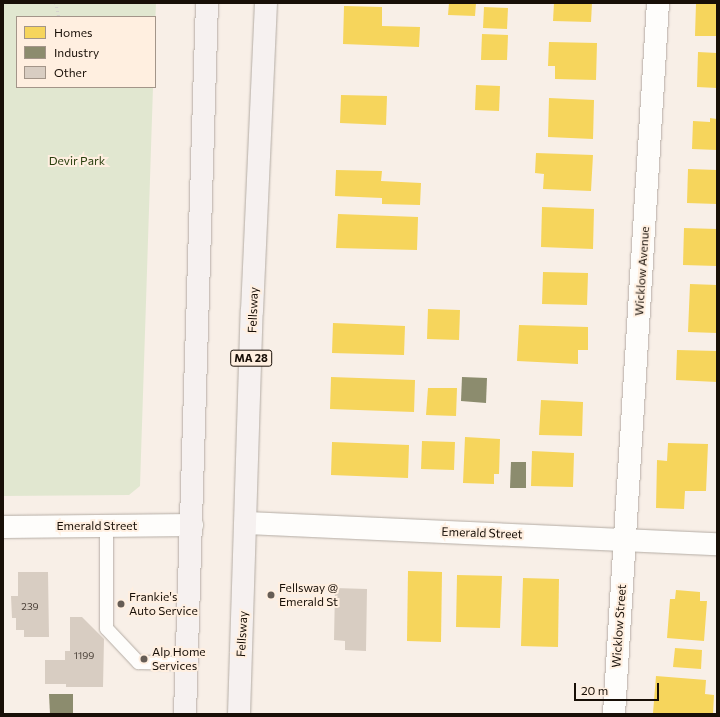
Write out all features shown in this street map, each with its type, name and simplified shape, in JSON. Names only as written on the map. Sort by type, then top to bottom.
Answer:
[{"type":"main road","points":[[185,714],[192,525],[199,222],[207,3]]},
{"type":"main road","name":"Fellsway","points":[[240,714],[247,523],[252,311],[266,3]]},
{"type":"street","name":"Wicklow Avenue","points":[[624,539],[658,3]]},
{"type":"street","name":"Emerald Street","points":[[247,523],[717,544]]},
{"type":"street","name":"Emerald Street","points":[[3,527],[192,525]]},
{"type":"street","name":"Wicklow Street","points":[[614,714],[624,539]]},
{"type":"lane","points":[[106,526],[106,628],[138,662],[187,663]]},
{"type":"path","points":[[56,3],[59,16]]},
{"type":"green space","name":"Devir Park","points":[[3,3],[156,3],[155,16],[16,16],[16,88],[153,88],[140,486],[129,495],[3,496]]},
{"type":"building: Homes","points":[[449,3],[476,3],[475,16],[448,15]]},
{"type":"building: Homes","points":[[554,3],[592,3],[591,22],[553,21]]},
{"type":"building: Homes","points":[[696,3],[717,3],[717,36],[695,36]]},
{"type":"building: Homes","points":[[344,6],[382,7],[382,26],[420,27],[419,47],[343,44]]},
{"type":"building: Homes","points":[[484,7],[508,8],[507,29],[483,28]]},
{"type":"building: Homes","points":[[482,34],[508,35],[507,60],[481,60]]},
{"type":"building: Homes","points":[[549,42],[597,43],[596,80],[555,79],[555,66],[548,66]]},
{"type":"building: Homes","points":[[698,52],[717,53],[717,88],[697,87]]},
{"type":"building: Homes","points":[[476,85],[500,86],[499,111],[475,110]]},
{"type":"building: Homes","points":[[341,95],[387,96],[386,125],[340,123]]},
{"type":"building: Homes","points":[[549,98],[594,100],[593,139],[548,137]]},
{"type":"building: Homes","points":[[710,118],[717,119],[717,150],[692,149],[693,121],[710,122]]},
{"type":"building: Homes","points":[[536,153],[593,155],[591,191],[543,189],[544,174],[535,173]]},
{"type":"building: Homes","points":[[688,169],[717,170],[717,204],[687,203]]},
{"type":"building: Homes","points":[[336,170],[382,171],[381,181],[421,183],[420,205],[382,204],[382,198],[335,196]]},
{"type":"building: Homes","points":[[542,207],[594,209],[593,249],[541,247]]},
{"type":"building: Homes","points":[[338,214],[418,217],[417,250],[336,248]]},
{"type":"building: Homes","points":[[684,228],[717,229],[717,266],[683,265]]},
{"type":"building: Homes","points":[[543,272],[588,273],[587,305],[542,304]]},
{"type":"building: Homes","points":[[690,284],[717,285],[717,333],[688,332]]},
{"type":"building: Homes","points":[[428,309],[460,310],[459,340],[427,339]]},
{"type":"building: Homes","points":[[333,323],[405,326],[404,355],[332,353]]},
{"type":"building: Homes","points":[[519,325],[588,327],[588,350],[578,350],[578,364],[517,361]]},
{"type":"building: Homes","points":[[677,350],[717,351],[717,382],[676,380]]},
{"type":"building: Homes","points":[[331,377],[415,380],[414,412],[330,409]]},
{"type":"building: Homes","points":[[428,388],[457,388],[456,416],[426,415]]},
{"type":"building: Homes","points":[[541,400],[583,402],[582,436],[539,435]]},
{"type":"building: Homes","points":[[465,437],[500,439],[499,474],[494,474],[494,484],[463,483]]},
{"type":"building: Homes","points":[[422,441],[455,442],[454,470],[421,469]]},
{"type":"building: Homes","points":[[332,442],[409,445],[408,478],[331,475]]},
{"type":"building: Homes","points":[[668,443],[708,444],[706,491],[685,491],[684,509],[656,508],[657,460],[667,461]]},
{"type":"building: Homes","points":[[532,451],[574,453],[573,487],[531,486]]},
{"type":"building: Homes","points":[[408,571],[442,572],[441,642],[407,641]]},
{"type":"building: Homes","points":[[457,575],[502,576],[500,628],[456,627]]},
{"type":"building: Homes","points":[[523,578],[559,579],[558,647],[521,646]]},
{"type":"building: Homes","points":[[676,590],[700,592],[700,601],[707,601],[704,641],[667,638],[670,599],[675,599]]},
{"type":"building: Homes","points":[[675,648],[702,650],[701,669],[673,667]]},
{"type":"building: Homes","points":[[656,676],[706,680],[705,694],[714,695],[713,714],[653,713]]},
{"type":"building: Industry","points":[[462,377],[487,378],[486,403],[461,401]]},
{"type":"building: Industry","points":[[511,462],[526,462],[526,488],[510,488]]},
{"type":"building: Industry","points":[[49,694],[73,694],[73,714],[50,714]]},
{"type":"building: Other","points":[[18,572],[48,572],[49,637],[24,637],[24,630],[16,630],[16,618],[12,618],[11,596],[18,596]]},
{"type":"building: Other","points":[[335,588],[367,589],[366,651],[345,650],[345,641],[334,640]]},
{"type":"building: Other","points":[[70,617],[82,617],[104,639],[103,687],[66,687],[66,684],[45,684],[45,660],[65,660],[65,651],[70,651]]},
{"type":"place","name":"Fellsway @ Emerald St","points":[[271,595]]},
{"type":"place","name":"Frankie's Auto Service","points":[[121,604]]},
{"type":"place","name":"Alp Home Services","points":[[144,659]]}]
